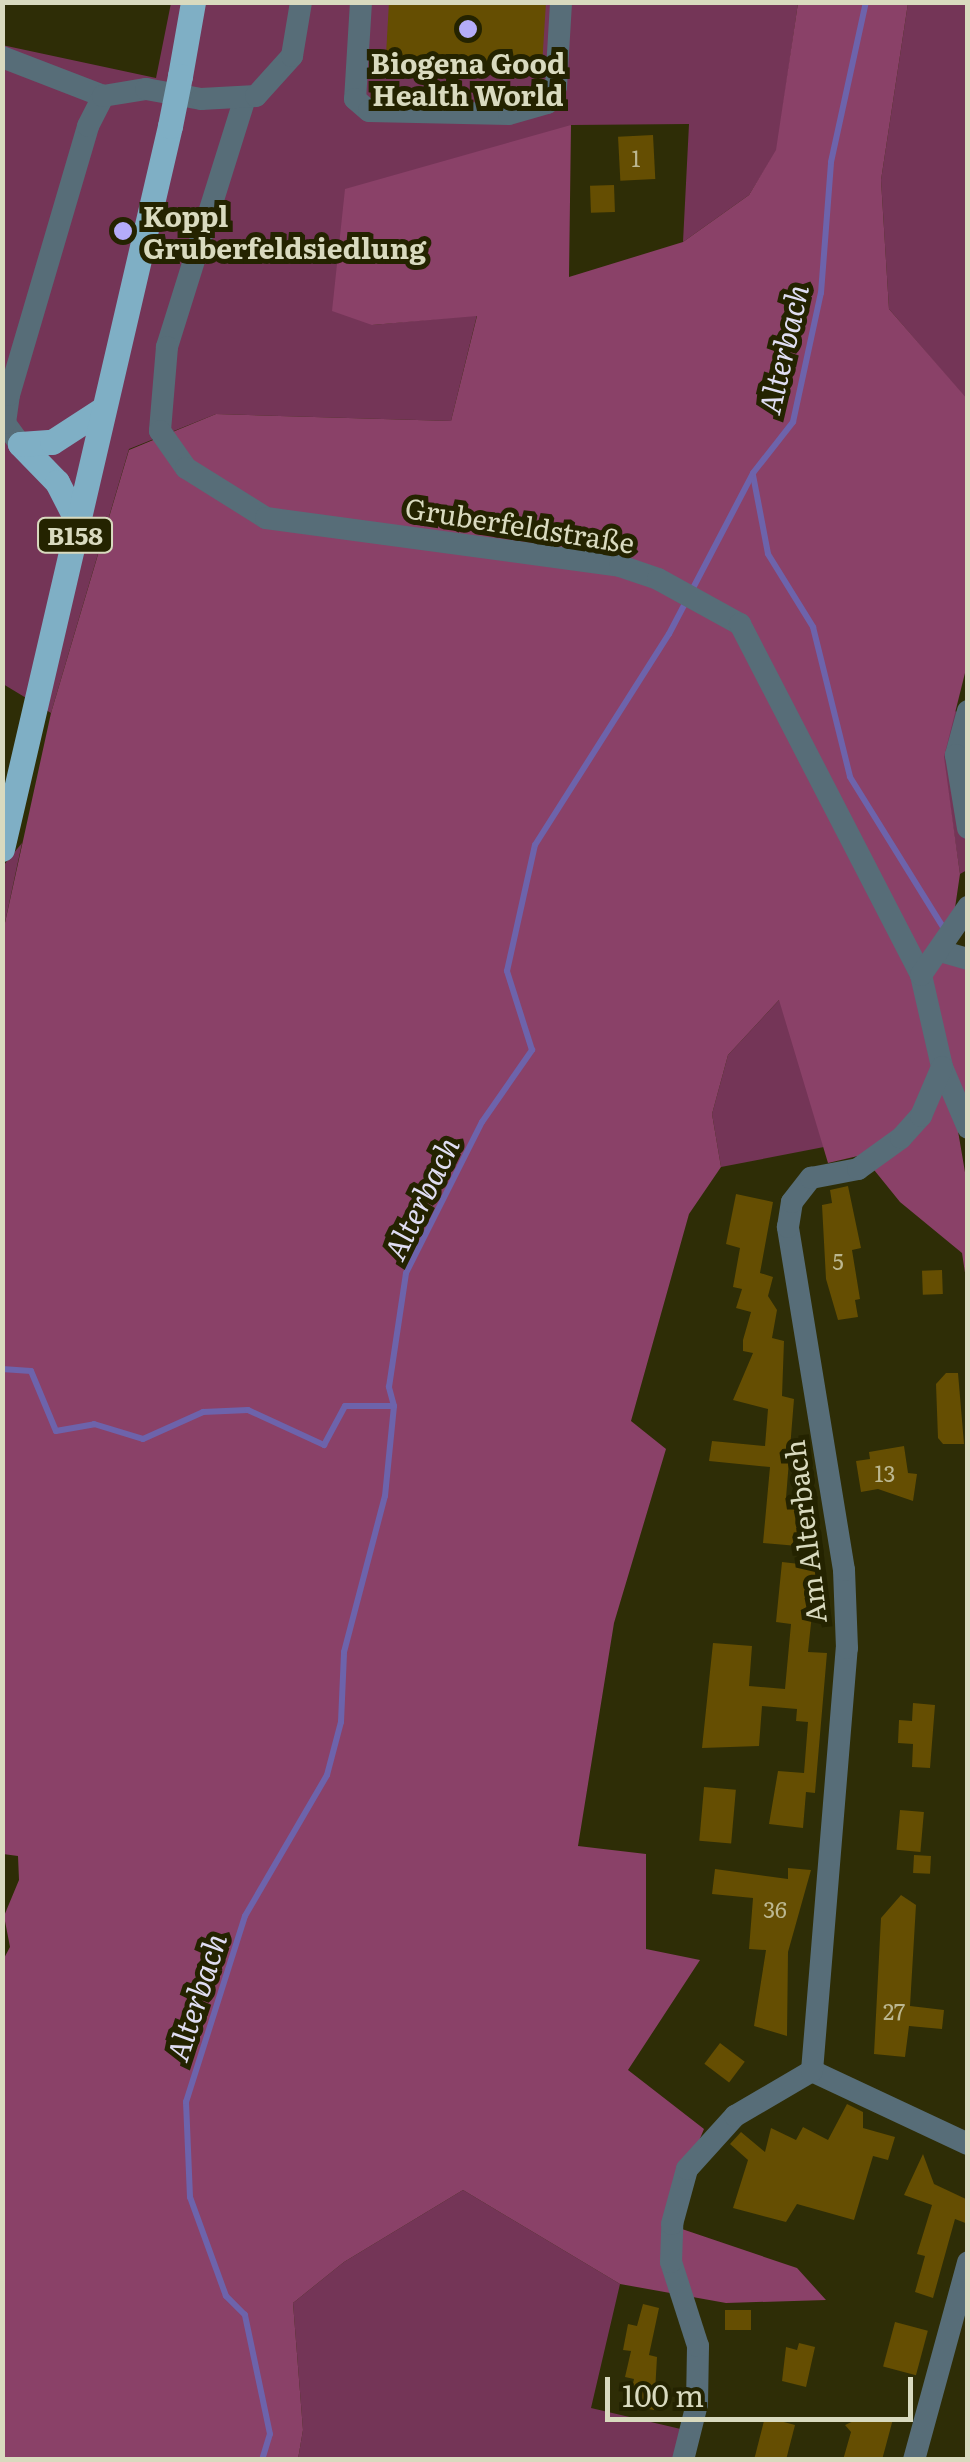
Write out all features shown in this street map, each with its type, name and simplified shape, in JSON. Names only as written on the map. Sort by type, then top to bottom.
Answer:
[{"type":"main road","name":"B158","points":[[2,849],[170,126],[187,5]]},
{"type":"main road","points":[[20,444],[52,442],[103,409]]},
{"type":"main road","points":[[20,444],[57,482],[78,523]]},
{"type":"street","points":[[2,57],[103,96],[146,89],[244,101],[283,72],[298,38],[301,2]]},
{"type":"street","points":[[361,2],[355,99],[369,112],[509,114],[547,103],[556,87],[562,2]]},
{"type":"street","points":[[20,444],[5,423],[9,395],[88,126],[103,96]]},
{"type":"street","name":"Gruberfeldstraße","points":[[244,101],[167,346],[160,431],[186,468],[266,518],[620,566],[658,579],[740,624],[921,975],[942,1067],[968,1128]]},
{"type":"street","points":[[968,711],[956,755],[968,828]]},
{"type":"street","points":[[921,975],[968,907]]},
{"type":"street","points":[[940,951],[968,959]]},
{"type":"street","name":"Am Alterbach","points":[[812,2071],[846,1628],[844,1570],[788,1227],[792,1202],[811,1178],[858,1168],[901,1138],[920,1116],[942,1067]]},
{"type":"street","points":[[683,2460],[697,2404],[698,2346],[671,2262],[672,2224],[687,2169],[720,2128],[764,2094],[812,2071],[968,2144]]},
{"type":"street","points":[[914,2460],[968,2262]]},
{"type":"shaded area","points":[[171,3],[798,3],[777,150],[749,195],[683,242],[689,124],[571,125],[372,325],[477,315],[451,421],[216,414],[129,449],[51,713],[3,684],[2,45],[156,78]]},
{"type":"shaded area","points":[[798,3],[908,3],[881,180],[889,309],[968,400],[967,665],[944,757],[960,874],[947,962],[968,968],[967,1128],[958,1131],[967,1184],[967,1286],[962,1253],[900,1202],[862,1155],[828,1163],[779,1000],[728,1055],[712,1114],[721,1167],[689,1214],[631,1421],[666,1449],[614,1623],[578,1846],[646,1854],[646,1949],[700,1960],[628,2070],[704,2129],[667,2217],[679,2228],[797,2268],[826,2300],[726,2303],[620,2284],[463,2190],[344,2262],[293,2303],[303,2430],[298,2459],[3,2459],[2,1962],[10,1947],[4,1916],[19,1880],[18,1856],[3,1854],[3,932],[51,713],[129,450],[216,414],[451,421],[477,316],[372,325],[332,311],[345,189],[571,125],[569,277],[683,242],[749,195],[776,150]]},
{"type":"shaded area","points":[[908,3],[967,3],[967,400],[889,309],[881,180]]},
{"type":"shaded area","points":[[954,711],[967,714],[967,870],[960,874],[943,757]]},
{"type":"shaded area","points":[[22,843],[3,932],[3,866]]},
{"type":"shaded area","points":[[780,999],[824,1147],[721,1167],[712,1114],[728,1055]]},
{"type":"shaded area","points":[[463,2190],[620,2284],[591,2408],[685,2430],[678,2459],[298,2459],[303,2430],[293,2303],[344,2262]]},
{"type":"building","name":"Biogena Good Health World","points":[[389,2],[546,2],[542,66],[386,55]]},
{"type":"building","points":[[653,135],[655,179],[620,181],[618,137]]},
{"type":"building","points":[[614,185],[615,212],[591,213],[590,186]]},
{"type":"building","points":[[848,1186],[861,1248],[852,1250],[860,1299],[855,1300],[858,1317],[838,1320],[826,1279],[822,1205],[832,1203],[830,1190]]},
{"type":"building","points":[[736,1194],[773,1202],[760,1273],[773,1277],[768,1296],[777,1310],[772,1338],[784,1341],[782,1396],[794,1399],[786,1498],[803,1499],[798,1546],[763,1543],[770,1467],[709,1461],[712,1441],[765,1446],[768,1409],[733,1400],[753,1353],[743,1351],[751,1312],[736,1308],[742,1289],[733,1287],[740,1248],[726,1244]]},
{"type":"building","points":[[942,1270],[943,1294],[923,1295],[922,1271]]},
{"type":"building","points":[[946,1373],[958,1373],[964,1444],[943,1444],[938,1438],[936,1384]]},
{"type":"building","points":[[904,1446],[908,1473],[917,1474],[913,1501],[878,1489],[861,1492],[856,1461],[870,1459],[869,1452]]},
{"type":"building","points":[[782,1562],[817,1566],[808,1652],[827,1653],[815,1793],[806,1792],[803,1828],[769,1824],[778,1771],[804,1773],[808,1722],[796,1721],[797,1709],[762,1706],[759,1746],[702,1748],[713,1643],[752,1646],[749,1686],[785,1689],[791,1624],[776,1622]]},
{"type":"building","points":[[913,1703],[935,1705],[930,1768],[912,1767],[913,1744],[898,1743],[899,1720],[912,1721]]},
{"type":"building","points":[[704,1787],[736,1790],[731,1844],[699,1841]]},
{"type":"building","points":[[900,1810],[924,1812],[920,1852],[897,1850]]},
{"type":"building","points":[[914,1855],[931,1856],[930,1874],[913,1873]]},
{"type":"building","points":[[788,1868],[811,1870],[788,1952],[787,2036],[754,2026],[766,1950],[749,1949],[753,1898],[712,1894],[715,1869],[788,1879]]},
{"type":"building","points":[[901,1895],[916,1905],[910,2006],[944,2010],[942,2029],[909,2026],[905,2057],[874,2054],[881,1918]]},
{"type":"building","points":[[720,2043],[745,2062],[729,2082],[704,2064]]},
{"type":"building","points":[[847,2104],[863,2112],[863,2128],[895,2137],[888,2160],[873,2156],[854,2220],[797,2204],[786,2222],[733,2208],[748,2160],[730,2144],[741,2132],[765,2152],[771,2128],[796,2140],[803,2127],[828,2140]]},
{"type":"building","points":[[923,2154],[934,2184],[968,2200],[968,2224],[955,2219],[933,2298],[915,2292],[925,2256],[917,2254],[932,2205],[904,2195]]},
{"type":"building","points":[[643,2304],[659,2308],[649,2355],[657,2357],[654,2410],[628,2405],[634,2379],[625,2377],[631,2351],[623,2350],[628,2324],[637,2326]]},
{"type":"building","points":[[725,2310],[751,2310],[751,2330],[725,2330]]},
{"type":"building","points":[[895,2322],[928,2331],[916,2375],[883,2366]]},
{"type":"building","points":[[799,2343],[815,2347],[806,2387],[782,2381],[786,2347],[797,2350]]},
{"type":"building","points":[[765,2417],[795,2425],[786,2460],[754,2460]]},
{"type":"building","points":[[860,2418],[893,2419],[882,2460],[843,2460],[851,2432],[845,2425]]},
{"type":"waterway","name":"Alterbach","points":[[262,2460],[270,2434],[245,2315],[226,2296],[190,2197],[186,2102],[245,1916],[327,1775],[341,1722],[344,1652],[385,1496],[394,1406],[389,1387],[406,1273],[482,1122],[532,1050],[507,971],[535,845],[669,634],[753,473],[793,422],[821,293],[831,162],[866,2]]},
{"type":"waterway","points":[[753,475],[768,554],[813,627],[850,777],[943,927]]},
{"type":"waterway","points":[[2,1369],[31,1371],[56,1431],[94,1424],[143,1439],[203,1412],[248,1410],[324,1445],[345,1406],[394,1406]]},
{"type":"place","name":"Biogena Good Health World","points":[[468,29]]},
{"type":"place","name":"Koppl Gruberfeldsiedlung","points":[[123,231]]}]
